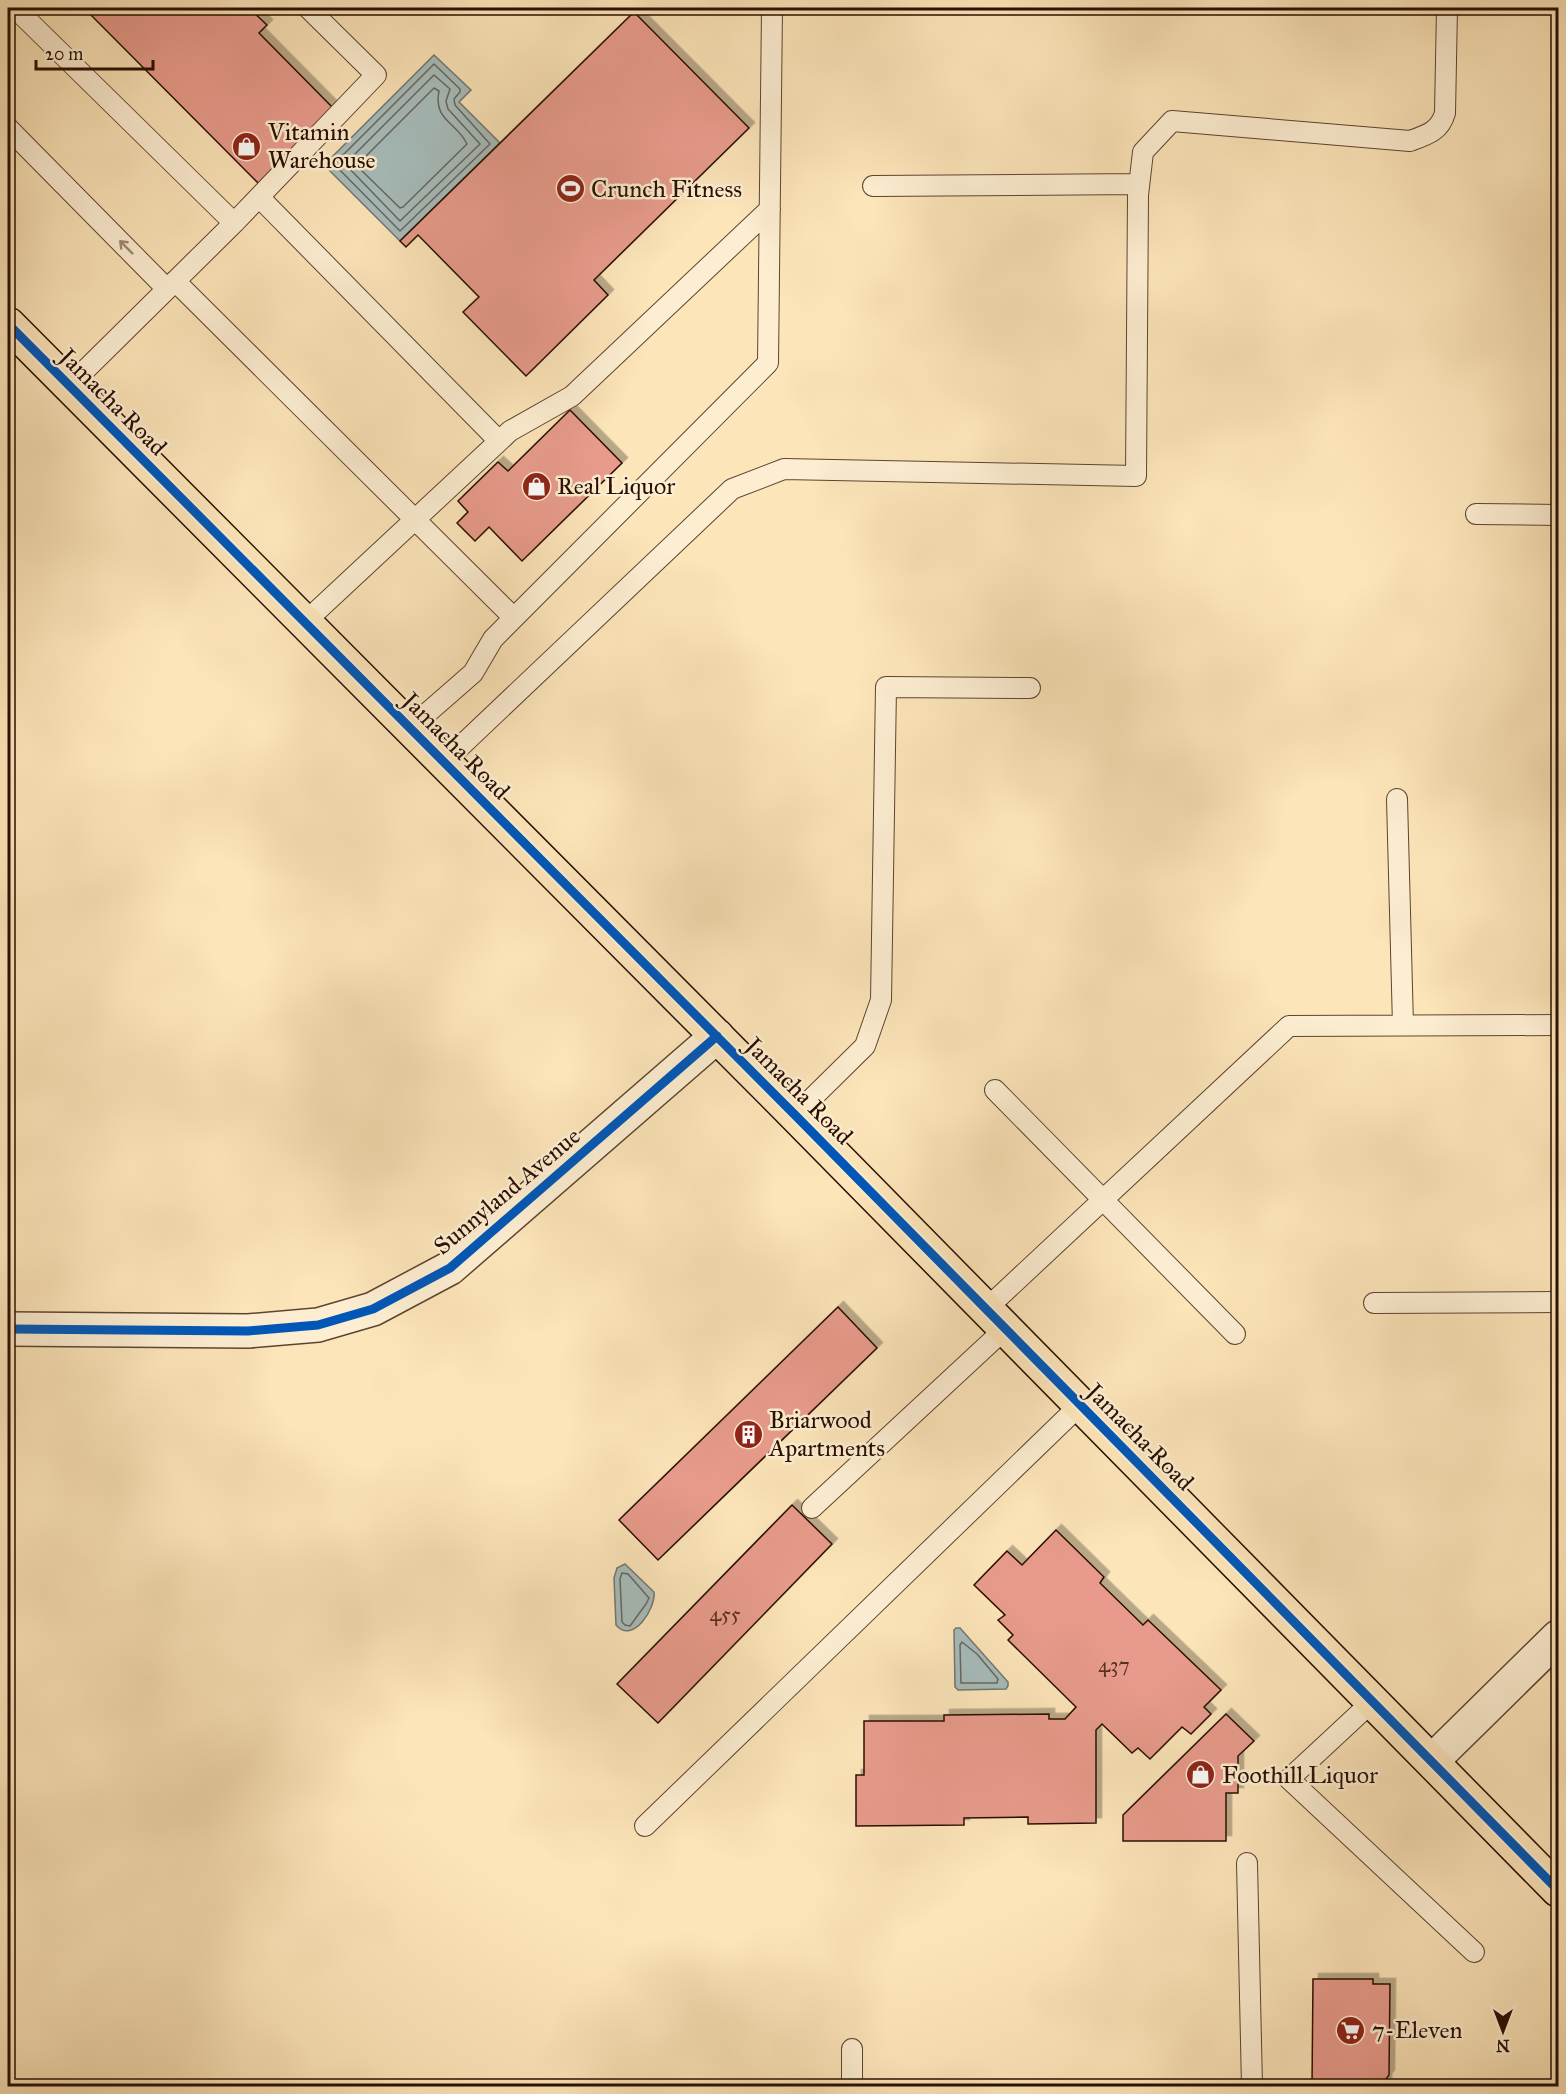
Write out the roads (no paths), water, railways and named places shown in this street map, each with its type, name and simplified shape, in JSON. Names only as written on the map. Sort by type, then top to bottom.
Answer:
[{"type":"main road","name":"Jamacha Road","points":[[8,324],[795,1114],[1558,1890]]},
{"type":"street","name":"Sunnyland Avenue","points":[[8,1329],[248,1331],[318,1325],[373,1309],[450,1268],[717,1036]]},
{"type":"street","points":[[1432,1761],[1558,1637]]},
{"type":"lane","points":[[15,8],[234,223]]},
{"type":"lane","points":[[69,386],[234,223],[376,75],[308,8]]},
{"type":"lane","points":[[410,728],[473,673],[493,639],[768,363],[772,8]]},
{"type":"lane","points":[[444,762],[732,489],[784,469],[1136,476],[1138,206],[1143,152],[1172,121],[1410,141],[1425,135],[1442,124],[1445,113],[1447,8]]},
{"type":"lane","points":[[8,128],[514,618]]},
{"type":"lane","points":[[873,186],[1139,183]]},
{"type":"lane","points":[[259,196],[499,441]]},
{"type":"lane","points":[[304,622],[510,431],[572,396],[770,209]]},
{"type":"lane","points":[[1476,514],[1558,515]]},
{"type":"lane","points":[[795,1114],[865,1046],[881,1000],[886,687],[1030,688]]},
{"type":"lane","points":[[1397,799],[1403,1025]]},
{"type":"lane","points":[[812,1508],[996,1318],[1102,1200],[1290,1026],[1558,1025]]},
{"type":"lane","points":[[995,1090],[1235,1334]]},
{"type":"lane","points":[[1374,1303],[1558,1302]]},
{"type":"lane","points":[[645,1826],[1080,1404]]},
{"type":"lane","points":[[1374,1701],[1290,1779],[1474,1952]]},
{"type":"lane","points":[[1247,1863],[1252,2086]]},
{"type":"lane","points":[[852,2049],[852,2086]]},
{"type":"water","points":[[434,55],[471,90],[459,102],[500,143],[400,241],[324,165]]},
{"type":"water","points":[[625,1564],[654,1592],[654,1599],[647,1615],[636,1628],[629,1631],[616,1625],[614,1578],[617,1568]]},
{"type":"water","points":[[960,1628],[1008,1682],[1006,1689],[958,1690],[955,1687],[954,1630]]},
{"type":"place","name":"Vitamin Warehouse","points":[[247,146]]},
{"type":"place","name":"Crunch Fitness","points":[[570,189]]},
{"type":"place","name":"Real Liquor","points":[[536,486]]},
{"type":"place","name":"Briarwood Apartments","points":[[748,1434]]},
{"type":"place","name":"Foothill Liquor","points":[[1201,1775]]},
{"type":"place","name":"7-Eleven","points":[[1351,2030]]}]
